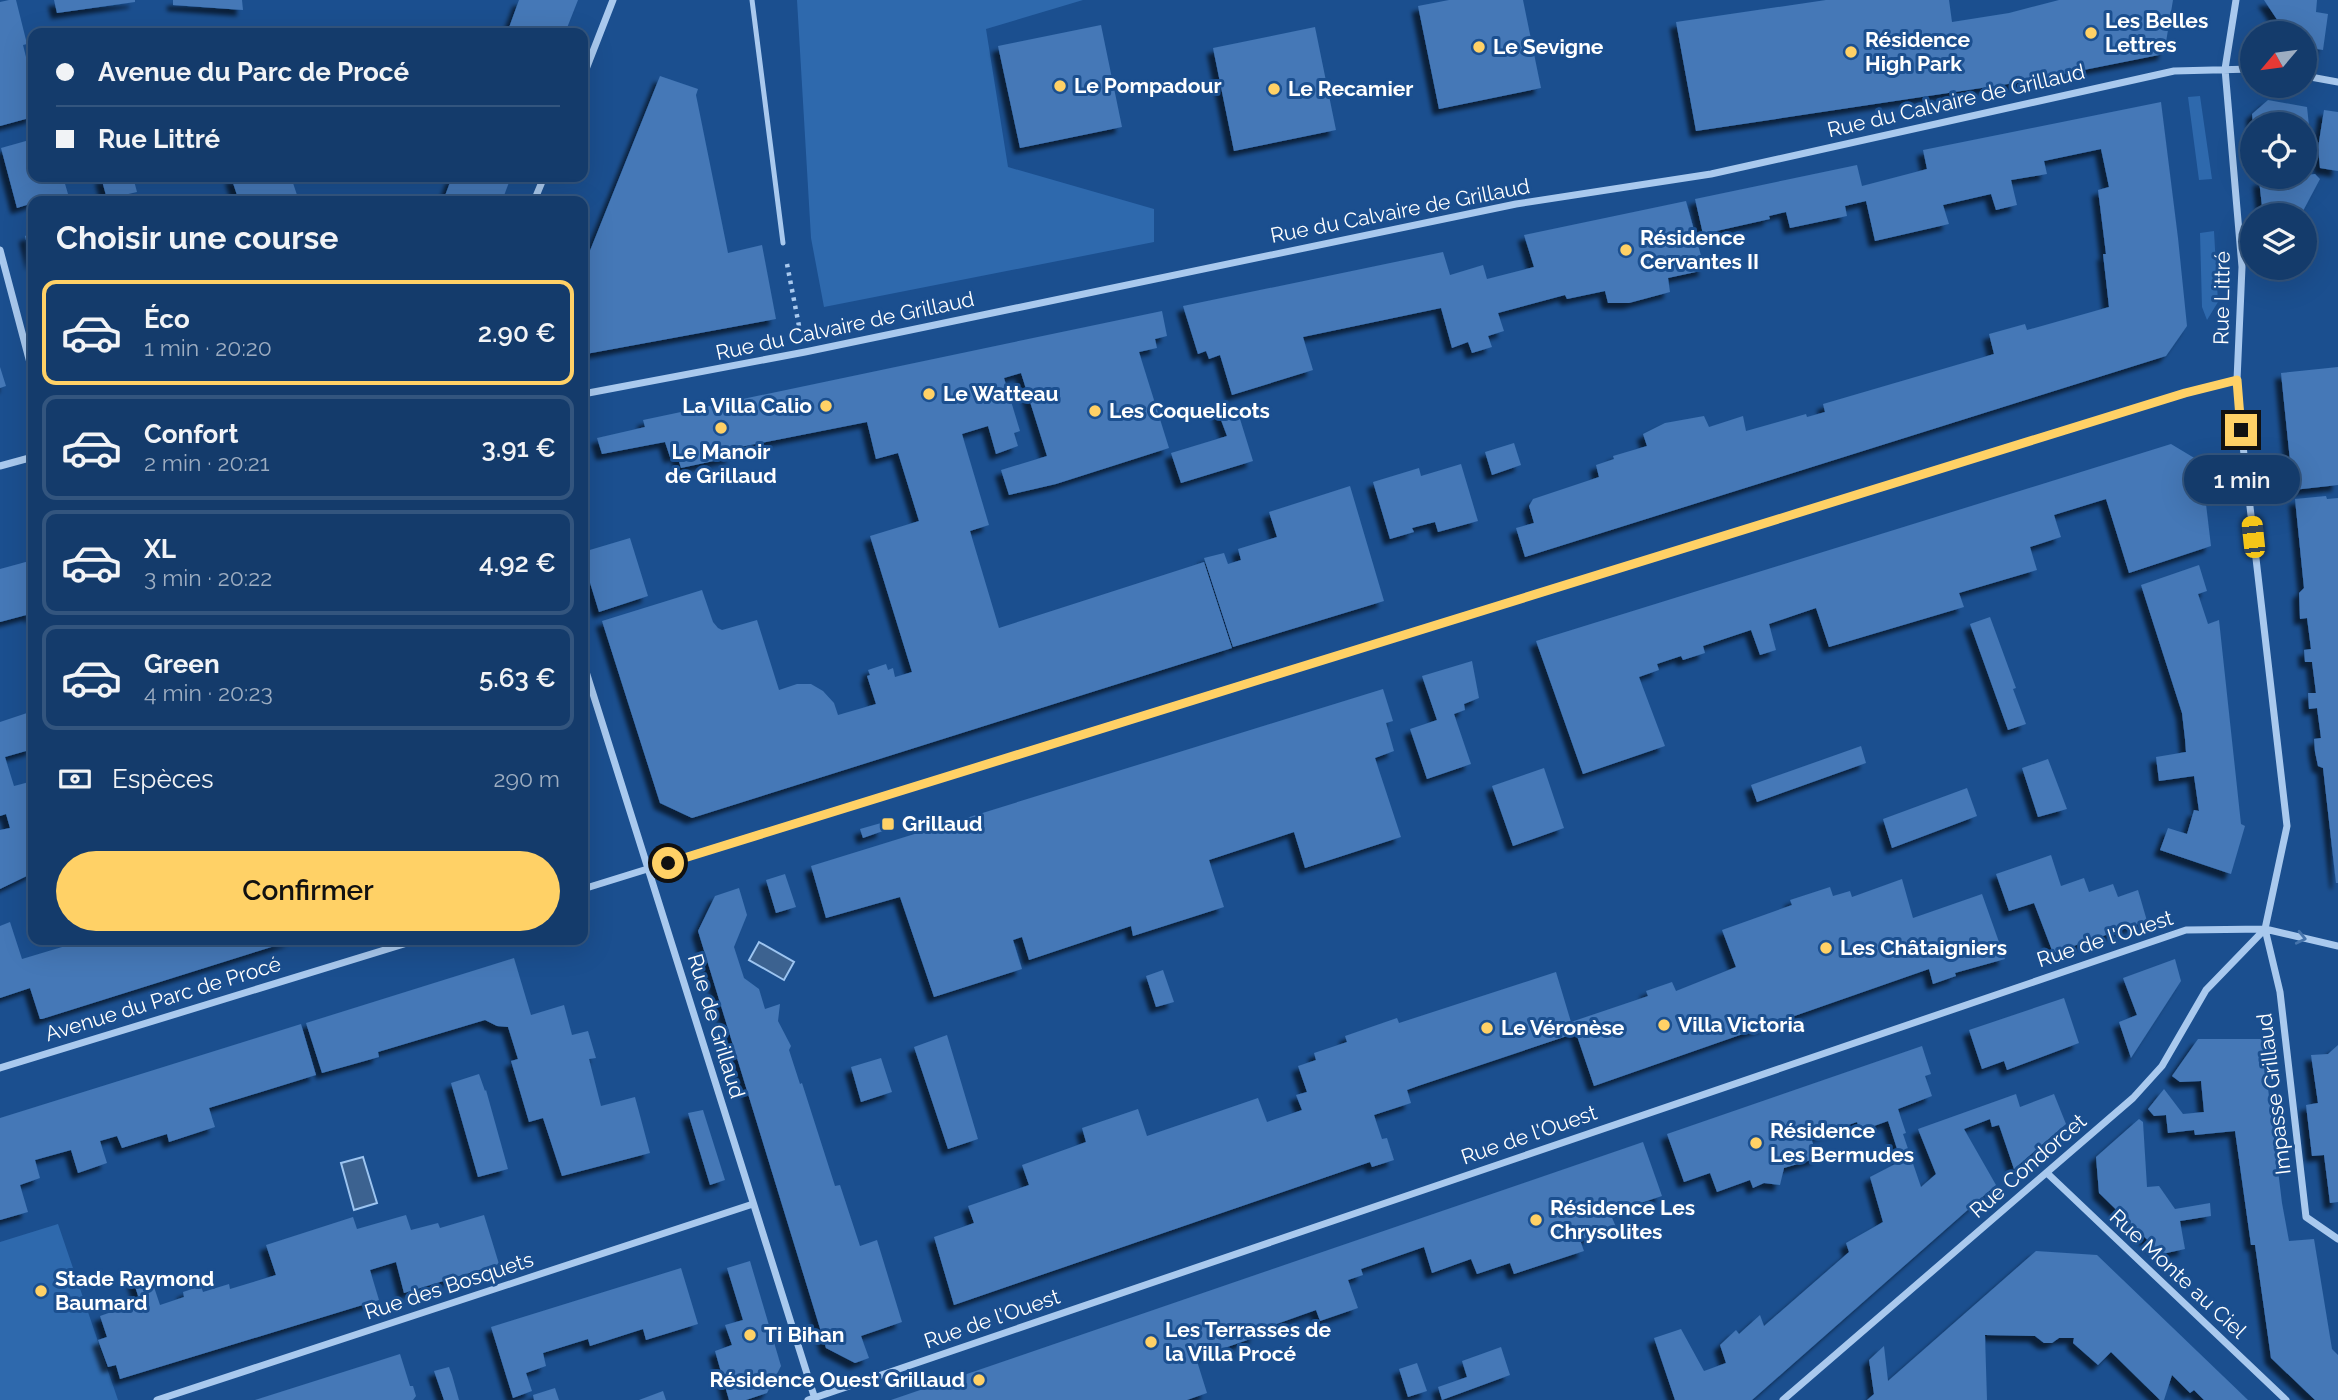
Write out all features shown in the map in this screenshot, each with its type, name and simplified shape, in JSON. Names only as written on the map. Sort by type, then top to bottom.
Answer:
[{"type":"street","points":[[588,64],[613,0]]},
{"type":"street","name":"Rue Littré","points":[[2236,0],[2225,69],[2242,267],[2237,380],[2287,826],[2264,929]]},
{"type":"street","name":"Rue du Calvaire de Grillaud","points":[[588,393],[804,352],[1516,205],[1711,174],[2174,71],[2240,69]]},
{"type":"street","points":[[2317,78],[2338,82]]},
{"type":"street","points":[[0,250],[28,354]]},
{"type":"street","points":[[588,887],[2185,393],[2237,380]]},
{"type":"street","points":[[0,466],[28,458]]},
{"type":"street","name":"Rue de Grillaud","points":[[588,678],[813,1399]]},
{"type":"street","name":"Rue de l'Ouest","points":[[813,1399],[2186,930],[2264,929],[2338,946]]},
{"type":"street","name":"Rue Condorcet","points":[[1783,1400],[2133,1098],[2162,1066],[2206,990],[2264,929]]},
{"type":"street","name":"Impasse Grillaud","points":[[2264,929],[2280,992],[2306,1217],[2338,1239]]},
{"type":"street","name":"Avenue du Parc de Procé","points":[[0,1066],[400,945]]},
{"type":"street","name":"Rue Monte au Ciel","points":[[2047,1173],[2286,1400]]},
{"type":"street","name":"Rue des Bosquets","points":[[157,1400],[753,1204]]},
{"type":"lane","points":[[752,0],[783,243]]},
{"type":"path","points":[[783,243],[804,352]]},
{"type":"shaded area","points":[[797,0],[1083,0],[986,29],[1008,167],[1154,209],[1154,242],[824,307],[811,238]]},
{"type":"shaded area","points":[[2200,96],[2212,179],[2199,180],[2188,97]]},
{"type":"shaded area","points":[[2214,231],[2218,302],[2207,320],[2202,307],[2200,233]]},
{"type":"shaded area","points":[[759,942],[794,962],[784,980],[749,960]]},
{"type":"shaded area","points":[[363,1157],[377,1203],[354,1210],[341,1163]]},
{"type":"shaded area","name":"Stade Raymond Baumard","points":[[58,1224],[118,1400],[0,1400],[0,1242]]},
{"type":"building","points":[[16,0],[27,44],[23,45],[28,65],[28,118],[0,126],[0,2]]},
{"type":"building","points":[[54,0],[135,0],[135,2],[57,13]]},
{"type":"building","points":[[173,0],[242,0],[243,10],[173,5]]},
{"type":"building","points":[[519,0],[578,0],[567,28],[509,28]]},
{"type":"building","name":"Le Sevigne","points":[[1449,0],[1523,0],[1541,88],[1439,109],[1418,6]]},
{"type":"building","name":"Résidence High Park","points":[[1826,0],[1949,0],[1952,22],[2009,13],[2059,0],[2173,0],[2164,54],[2028,81],[1696,131],[1676,22]]},
{"type":"building","points":[[2264,0],[2317,0],[2316,12],[2328,14],[2323,50],[2317,49],[2317,21],[2278,21]]},
{"type":"building","name":"Le Pompadour","points":[[1101,25],[1122,127],[1020,148],[998,46]]},
{"type":"building","name":"Le Recamier","points":[[1315,27],[1336,130],[1234,151],[1213,48]]},
{"type":"building","points":[[660,76],[698,89],[696,95],[728,253],[762,245],[776,319],[588,354],[588,256]]},
{"type":"building","points":[[2268,100],[2307,107],[2308,112],[2254,112]]},
{"type":"building","points":[[2161,102],[2187,326],[2166,356],[1525,557],[1516,528],[1534,523],[1529,506],[1533,499],[1599,477],[1596,465],[1614,459],[1613,456],[1647,446],[1643,434],[1665,423],[1704,416],[1709,427],[1743,416],[1746,431],[1806,414],[1807,417],[1825,412],[1823,404],[1994,354],[1989,334],[2025,324],[2027,330],[2109,307],[2098,190],[2109,187],[2101,149],[2044,161],[2047,174],[2011,180],[2017,205],[1996,210],[1991,194],[1943,205],[1949,224],[1875,241],[1866,201],[1845,206],[1847,216],[1790,228],[1786,212],[1769,216],[1770,219],[1703,234],[1695,199],[1857,165],[1862,186],[1927,169],[1923,150]]},
{"type":"building","points":[[2324,110],[2338,112],[2338,171],[2320,168],[2318,148]]},
{"type":"building","points":[[28,140],[28,182],[64,182],[68,194],[28,196],[28,205],[17,208],[1,148]]},
{"type":"building","points":[[102,182],[134,182],[137,192],[106,196]]},
{"type":"building","points":[[233,182],[293,182],[297,196],[237,196]]},
{"type":"building","points":[[450,182],[509,182],[504,196],[445,196]]},
{"type":"building","points":[[2260,189],[2315,189],[2307,203],[2262,203]]},
{"type":"building","points":[[1686,201],[1705,270],[1668,278],[1670,292],[1629,303],[1608,303],[1605,291],[1567,299],[1565,295],[1498,313],[1504,331],[1488,336],[1492,347],[1472,353],[1468,342],[1452,348],[1441,308],[1303,337],[1313,370],[1232,395],[1220,355],[1209,359],[1206,351],[1198,354],[1183,306],[1443,252],[1450,275],[1483,265],[1487,279],[1534,267],[1524,235]]},
{"type":"building","points":[[1162,311],[1167,336],[1155,339],[1157,348],[1139,352],[1169,448],[1056,484],[1009,495],[1001,470],[1047,456],[1021,373],[1004,378],[1020,431],[1014,433],[1018,446],[996,454],[988,426],[962,434],[989,525],[970,531],[999,628],[1204,562],[1232,648],[692,818],[660,803],[602,621],[702,590],[713,622],[718,628],[722,630],[757,620],[779,690],[797,684],[811,684],[823,691],[834,703],[838,715],[876,704],[867,676],[870,675],[868,670],[886,664],[888,670],[893,668],[895,677],[912,672],[870,536],[919,521],[898,453],[876,459],[867,422],[735,448],[731,449],[732,457],[681,468],[677,455],[670,457],[665,442],[602,454],[597,438],[645,427],[643,420]]},
{"type":"building","points":[[0,367],[6,386],[0,388]]},
{"type":"building","points":[[2338,367],[2338,485],[2293,490],[2281,373]]},
{"type":"building","points":[[1236,406],[1253,461],[1181,483],[1171,453],[1227,436],[1218,412]]},
{"type":"building","points":[[1514,443],[1521,465],[1492,475],[1485,452]]},
{"type":"building","points":[[2171,444],[2201,462],[2211,546],[2129,573],[2106,499],[2054,515],[2061,537],[2030,547],[2037,570],[1959,593],[1964,607],[1829,647],[1816,608],[1769,624],[1776,650],[1760,655],[1751,630],[1703,646],[1705,653],[1683,660],[1681,656],[1657,664],[1659,670],[1639,677],[1665,746],[1583,774],[1536,641]]},
{"type":"building","points":[[1461,464],[1478,521],[1438,532],[1435,522],[1412,528],[1414,532],[1390,539],[1373,482],[1419,468],[1421,476]]},
{"type":"building","points":[[1350,486],[1384,601],[1233,647],[1204,558],[1224,553],[1228,564],[1241,560],[1238,549],[1277,537],[1269,512]]},
{"type":"building","points":[[2326,496],[2327,499],[2338,498],[2338,883],[2323,768],[2318,766],[2315,752],[2314,739],[2321,738],[2317,708],[2309,709],[2308,693],[2316,693],[2312,662],[2305,662],[2304,650],[2311,649],[2307,618],[2300,619],[2299,593],[2304,588],[2295,499]]},
{"type":"building","points":[[630,538],[648,596],[599,612],[588,576],[588,551]]},
{"type":"building","points":[[28,561],[28,615],[0,622],[0,569]]},
{"type":"building","points":[[2199,565],[2207,591],[2198,594],[2208,624],[2219,620],[2241,824],[2245,826],[2231,874],[2160,850],[2168,828],[2187,834],[2194,810],[2199,811],[2194,776],[2159,781],[2156,757],[2186,752],[2185,739],[2182,713],[2141,585]]},
{"type":"building","points":[[1990,617],[2026,724],[2008,730],[1970,624]]},
{"type":"building","points":[[1472,661],[1479,698],[1464,704],[1465,710],[1454,714],[1471,764],[1427,779],[1410,729],[1437,720],[1422,676]]},
{"type":"building","points":[[1383,689],[1393,721],[1386,723],[1394,751],[1375,758],[1401,837],[1305,868],[1294,832],[1209,860],[1224,907],[1133,936],[1131,926],[1029,960],[1022,937],[1013,940],[1022,969],[934,997],[900,897],[826,918],[811,866]]},
{"type":"building","points":[[28,713],[28,750],[5,757],[14,786],[28,782],[28,875],[0,889],[0,830],[10,828],[6,814],[0,816],[0,722]]},
{"type":"building","points":[[1861,746],[1866,763],[1757,802],[1751,785]]},
{"type":"building","points":[[2048,759],[2067,809],[2038,817],[2022,768]]},
{"type":"building","points":[[1544,768],[1564,828],[1513,846],[1492,786]]},
{"type":"building","points":[[1967,788],[1977,816],[1892,848],[1883,819]]},
{"type":"building","points":[[881,823],[883,831],[863,838],[860,829]]},
{"type":"building","points":[[2051,855],[2061,886],[2084,878],[2089,892],[2113,884],[2118,897],[2138,890],[2147,921],[2053,953],[2034,903],[2009,911],[1996,874]]},
{"type":"building","points":[[785,874],[796,907],[776,913],[766,880]]},
{"type":"building","points":[[1902,879],[1913,918],[1982,894],[2005,959],[1955,973],[1956,976],[1933,984],[1929,969],[1594,1086],[1576,1033],[1407,1090],[1411,1103],[1374,1115],[1382,1139],[1387,1138],[1394,1160],[1372,1167],[1370,1162],[954,1305],[934,1237],[974,1223],[968,1206],[1029,1185],[1022,1165],[1086,1142],[1082,1128],[1138,1109],[1147,1136],[1258,1098],[1267,1122],[1302,1110],[1296,1095],[1307,1092],[1298,1066],[1316,1060],[1314,1053],[1347,1042],[1345,1036],[1397,1018],[1399,1023],[1556,972],[1571,1022],[1648,996],[1646,991],[1672,982],[1676,991],[1736,967],[1722,930],[1792,905],[1790,900],[1830,887],[1833,896],[1850,891],[1852,897]]},
{"type":"building","points":[[739,888],[747,915],[734,947],[744,978],[759,989],[765,1009],[780,1004],[778,1021],[791,1046],[789,1050],[835,1186],[840,1185],[860,1246],[877,1240],[902,1322],[861,1336],[869,1358],[855,1363],[826,1348],[698,931],[715,896]]},
{"type":"building","points":[[10,922],[22,959],[69,945],[278,945],[40,1019],[30,988],[0,998],[0,926]]},
{"type":"building","points":[[514,958],[531,1015],[564,1005],[572,1035],[588,1031],[596,1058],[589,1059],[601,1106],[635,1097],[650,1153],[562,1176],[543,1118],[529,1122],[511,1061],[518,1059],[508,1027],[497,1026],[485,1020],[378,1052],[379,1057],[322,1073],[306,1023]]},
{"type":"building","points":[[2175,959],[2181,981],[2131,1058],[2119,1022],[2137,1015],[2123,978]]},
{"type":"building","points":[[1163,970],[1174,1002],[1156,1007],[1146,976]]},
{"type":"building","points":[[2064,998],[2079,1043],[2007,1070],[2004,1061],[1982,1069],[1969,1030]]},
{"type":"building","points":[[301,1024],[316,1075],[209,1108],[215,1127],[169,1142],[167,1134],[122,1148],[117,1136],[100,1141],[107,1163],[78,1173],[71,1150],[35,1160],[40,1178],[20,1185],[28,1212],[0,1220],[0,1118]]},
{"type":"building","points":[[947,1035],[978,1139],[948,1149],[914,1047]]},
{"type":"building","points":[[2198,1039],[2262,1039],[2289,1241],[2314,1239],[2332,1349],[2338,1355],[2338,1400],[2315,1400],[2271,1358],[2235,1131],[2195,1135],[2194,1130],[2168,1133],[2166,1115],[2154,1116],[2148,1109],[2164,1089],[2183,1114],[2204,1112],[2201,1081],[2180,1082],[2172,1076]]},
{"type":"building","points":[[2338,1045],[2338,1202],[2330,1203],[2324,1155],[2312,1156],[2306,1105],[2318,1103],[2311,1055],[2328,1054]]},
{"type":"building","points":[[1922,1046],[1931,1074],[1925,1076],[1932,1096],[1898,1109],[1906,1133],[1903,1134],[1921,1187],[1936,1174],[1918,1129],[2016,1094],[2020,1107],[2054,1094],[2066,1124],[2014,1169],[1999,1125],[1992,1127],[1990,1119],[1964,1129],[1996,1185],[1752,1400],[1675,1400],[1654,1338],[1681,1329],[1704,1371],[1726,1363],[1720,1345],[1736,1330],[1739,1334],[1760,1315],[1764,1326],[1849,1252],[1846,1243],[1883,1222],[1870,1177],[1901,1161],[1888,1121],[1860,1131],[1857,1122],[1811,1138],[1818,1158],[1784,1168],[1780,1185],[1764,1183],[1753,1188],[1750,1180],[1717,1192],[1710,1173],[1684,1182],[1667,1134]]},
{"type":"building","points":[[881,1058],[892,1092],[861,1102],[851,1067]]},
{"type":"building","points":[[479,1074],[508,1169],[478,1177],[451,1083]]},
{"type":"building","points":[[703,1110],[725,1180],[710,1185],[688,1113]]},
{"type":"building","points":[[2139,1119],[2143,1122],[2147,1187],[2159,1186],[2175,1209],[2210,1203],[2211,1216],[2180,1221],[2185,1249],[2162,1254],[2099,1193],[2096,1157]]},
{"type":"building","points":[[1643,1142],[1662,1196],[1610,1213],[1616,1227],[1580,1240],[1584,1251],[1514,1274],[1510,1263],[1477,1274],[1471,1259],[1432,1273],[1424,1247],[1361,1269],[1363,1275],[1348,1280],[1358,1308],[1320,1321],[1316,1310],[1254,1332],[1256,1337],[1196,1358],[1207,1393],[1187,1400],[891,1400]]},
{"type":"building","points":[[406,1215],[411,1230],[438,1223],[440,1228],[484,1215],[499,1264],[404,1293],[396,1262],[370,1270],[379,1300],[120,1379],[116,1365],[108,1367],[98,1340],[107,1337],[100,1316],[140,1302],[133,1280],[150,1275],[160,1305],[184,1297],[183,1292],[201,1286],[203,1292],[229,1284],[230,1289],[276,1275],[266,1245],[353,1217],[357,1229]]},
{"type":"building","points":[[2036,1251],[2097,1255],[2248,1400],[2204,1400],[2194,1390],[2190,1393],[2172,1375],[2164,1400],[2160,1400],[2111,1352],[2098,1365],[2073,1343],[2074,1338],[2059,1338],[2052,1343],[2044,1343],[2035,1336],[1985,1335],[1987,1400],[1867,1400],[1874,1394],[1869,1360],[1884,1346],[1888,1381]]},
{"type":"building","name":"Ti Bihan","points":[[750,1261],[781,1366],[767,1393],[746,1400],[729,1400],[715,1351],[732,1345],[725,1325],[743,1320],[727,1268]]},
{"type":"building","points":[[681,1268],[698,1324],[646,1340],[643,1329],[590,1346],[588,1339],[543,1353],[546,1366],[526,1373],[532,1391],[513,1398],[491,1327]]},
{"type":"building","points":[[1501,1347],[1510,1375],[1442,1400],[1438,1387],[1467,1377],[1462,1361]]},
{"type":"building","points":[[400,1354],[416,1396],[413,1400],[255,1400]]},
{"type":"building","points":[[1417,1363],[1427,1391],[1408,1397],[1399,1369]]},
{"type":"building","points":[[449,1367],[459,1400],[444,1400],[434,1371]]},
{"type":"building","points":[[555,1388],[559,1400],[534,1400],[533,1395]]},
{"type":"building","points":[[663,1391],[666,1400],[639,1400]]},
{"type":"place","name":"Les Belles Lettres","points":[[2091,33]]},
{"type":"place","name":"Le Sevigne","points":[[1479,47]]},
{"type":"place","name":"Résidence High Park","points":[[1851,52]]},
{"type":"place","name":"Le Pompadour","points":[[1060,86]]},
{"type":"place","name":"Le Recamier","points":[[1274,89]]},
{"type":"place","name":"Résidence Cervantes II","points":[[1626,250]]},
{"type":"place","name":"Le Watteau","points":[[929,394]]},
{"type":"place","name":"La Villa Calio","points":[[826,406]]},
{"type":"place","name":"Les Coquelicots","points":[[1095,411]]},
{"type":"place","name":"Le Manoir de Grillaud","points":[[721,428]]},
{"type":"place","name":"Grillaud","points":[[888,824]]},
{"type":"place","name":"Les Châtaigniers","points":[[1826,948]]},
{"type":"place","name":"Villa Victoria","points":[[1664,1025]]},
{"type":"place","name":"Le Véronèse","points":[[1487,1028]]},
{"type":"place","name":"Résidence Les Bermudes","points":[[1756,1143]]},
{"type":"place","name":"Résidence Les Chrysolites","points":[[1536,1220]]},
{"type":"place","name":"Stade Raymond Baumard","points":[[41,1291]]},
{"type":"place","name":"Ti Bihan","points":[[750,1335]]},
{"type":"place","name":"Les Terrasses de la Villa Procé","points":[[1151,1342]]},
{"type":"place","name":"Résidence Ouest Grillaud","points":[[979,1380]]},
{"type":"route","points":[[668,863],[2185,393],[2237,380],[2241,430]]}]
